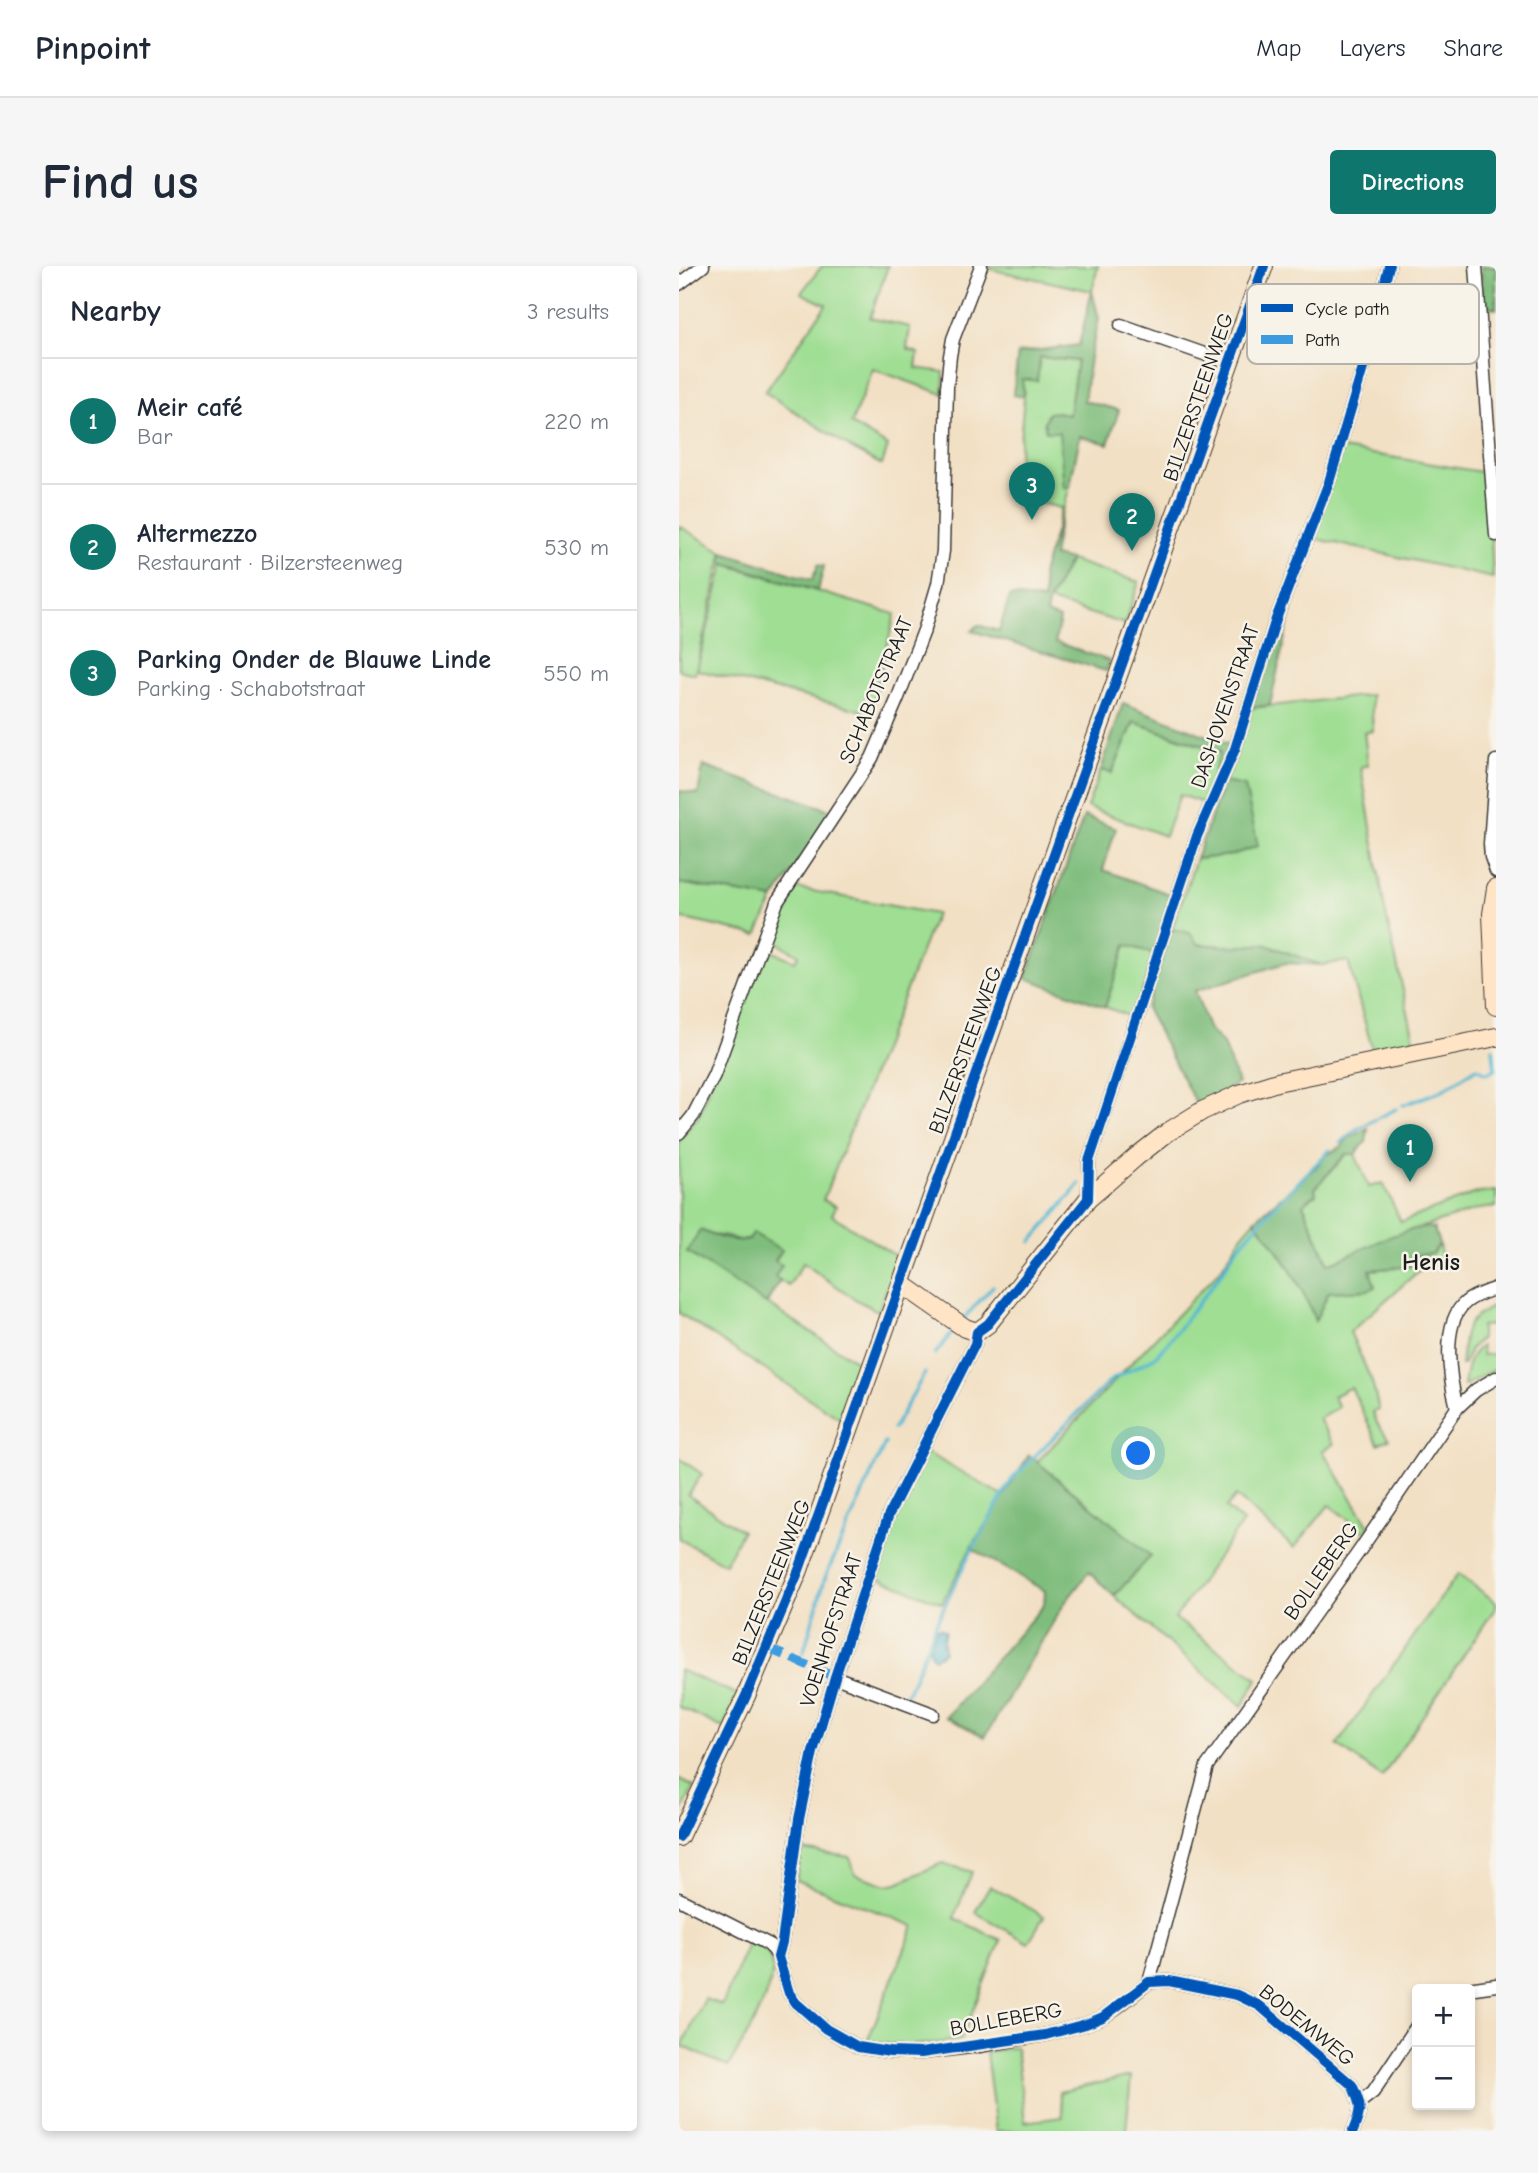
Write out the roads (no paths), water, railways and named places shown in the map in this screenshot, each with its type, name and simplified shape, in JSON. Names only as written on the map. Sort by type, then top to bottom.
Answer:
[{"type":"main road","name":"BILZERSTEENWEG","points":[[1258,284],[1264,266]]},
{"type":"main road","name":"BILZERSTEENWEG","points":[[679,1837],[746,1696],[799,1570],[1247,314]]},
{"type":"main road","points":[[1496,888],[1492,914],[1496,1006]]},
{"type":"main road","points":[[902,1284],[965,1328],[977,1332],[988,1324],[1088,1199],[1168,1132],[1202,1111],[1239,1094],[1277,1082],[1496,1037]]},
{"type":"street","points":[[679,284],[703,266]]},
{"type":"street","name":"SCHABOTSTRAAT","points":[[679,1133],[694,1116],[713,1075],[777,902],[872,758],[898,700],[925,628],[938,584],[943,551],[950,356],[953,339],[981,266]]},
{"type":"street","name":"DASHOVENSTRAAT","points":[[1384,284],[1389,266]]},
{"type":"street","points":[[1476,266],[1477,284]]},
{"type":"street","points":[[1479,306],[1496,535]]},
{"type":"street","name":"BILZERSTEENWEG","points":[[1121,326],[1230,363]]},
{"type":"street","name":"DASHOVENSTRAAT","points":[[1088,1199],[1089,1161],[1197,836],[1235,749],[1276,619],[1329,482],[1364,364]]},
{"type":"street","points":[[1496,761],[1490,844],[1496,871]]},
{"type":"street","points":[[1457,1408],[1452,1387],[1449,1346],[1454,1320],[1464,1303],[1496,1288]]},
{"type":"street","name":"VOENHOFSTRAAT","points":[[778,1957],[799,1819],[813,1752],[835,1677],[889,1514],[975,1344],[977,1332]]},
{"type":"street","name":"BOLLEBERG","points":[[778,1957],[789,1993],[796,2003],[825,2029],[858,2047],[890,2052],[921,2053],[1045,2035],[1086,2024],[1103,2017],[1149,1982],[1207,1766],[1457,1408],[1476,1390],[1496,1378]]},
{"type":"street","points":[[835,1677],[933,1714]]},
{"type":"street","points":[[679,1899],[768,1944],[778,1957]]},
{"type":"street","name":"BODEMWEG","points":[[1149,1982],[1169,1980],[1237,1995],[1261,2006],[1352,2085],[1360,2102]]},
{"type":"street","points":[[1475,1988],[1496,1984]]},
{"type":"street","points":[[1353,2131],[1359,2116],[1360,2102],[1373,2092],[1412,2034]]},
{"type":"water","points":[[940,1628],[945,1631],[944,1652],[935,1658],[929,1648],[936,1630]]},
{"type":"waterway","points":[[1403,1105],[1441,1091],[1477,1068],[1487,1073],[1495,1070],[1493,1049]]},
{"type":"waterway","points":[[1341,1142],[1355,1130],[1396,1109]]},
{"type":"waterway","points":[[902,1698],[909,1690],[940,1615],[971,1552],[1012,1479],[1111,1380],[1154,1358],[1223,1271],[1234,1252],[1330,1150]]},
{"type":"waterway","points":[[1031,1242],[1080,1184]]},
{"type":"waterway","points":[[964,1318],[993,1286]]},
{"type":"waterway","points":[[935,1354],[956,1328]]},
{"type":"waterway","points":[[893,1429],[925,1373]]},
{"type":"waterway","points":[[803,1654],[825,1578],[885,1443]]},
{"type":"place","name":"Parking Onder de Blauwe Linde","points":[[1032,520]]},
{"type":"place","name":"Altermezzo","points":[[1132,551]]},
{"type":"place","name":"Meir café","points":[[1410,1182]]},
{"type":"district","name":"Henis","points":[[1431,1262]]}]
